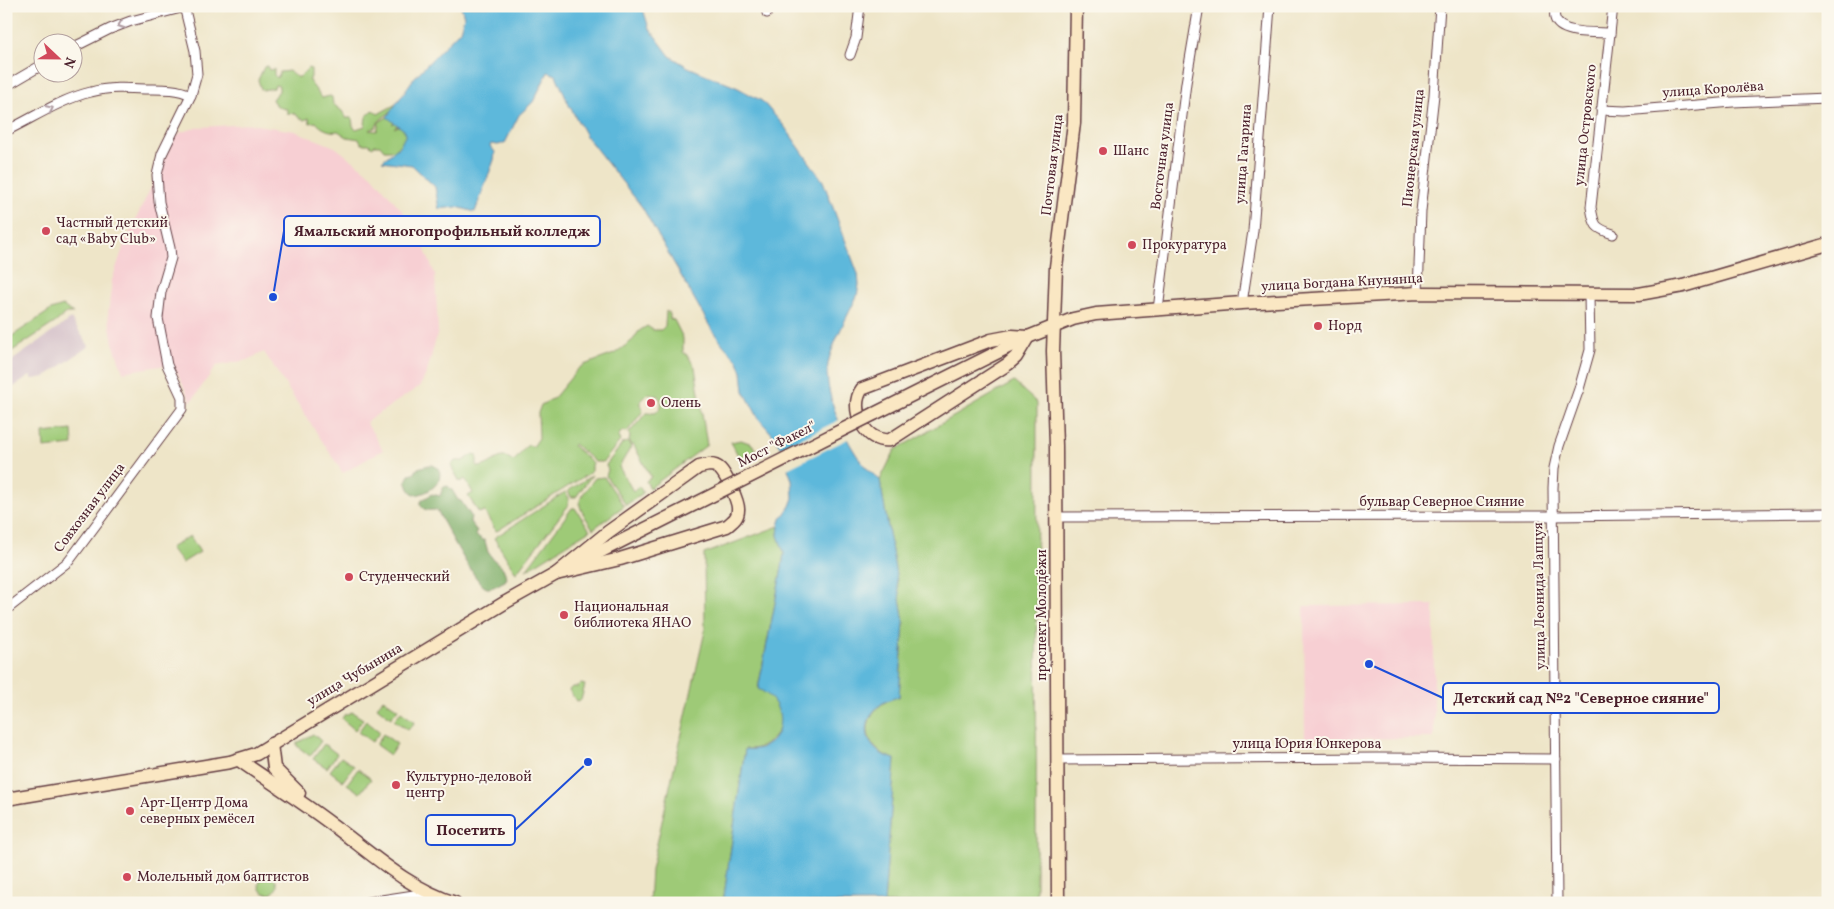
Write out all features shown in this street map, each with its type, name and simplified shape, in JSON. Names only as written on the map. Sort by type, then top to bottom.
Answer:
[{"type":"street","points":[[850,55],[856,38],[860,6]]},
{"type":"street","name":"Почтовая улица","points":[[1053,326],[1060,230],[1074,123],[1076,6]]},
{"type":"street","name":"Восточная улица","points":[[1158,310],[1180,133],[1199,6]]},
{"type":"street","name":"улица Гагарина","points":[[1242,303],[1253,230],[1270,6]]},
{"type":"street","name":"Пионерская улица","points":[[1418,293],[1421,211],[1434,95],[1440,6]]},
{"type":"street","points":[[1555,6],[1555,19],[1559,24],[1571,31],[1610,33]]},
{"type":"street","name":"улица Островского","points":[[1613,6],[1591,207],[1593,221],[1596,226],[1613,234]]},
{"type":"street","points":[[6,132],[52,108],[90,92],[115,88],[172,89],[191,94],[197,74],[197,63],[184,7],[131,21],[82,43]]},
{"type":"street","points":[[6,86],[32,71]]},
{"type":"street","name":"Совхозная улица","points":[[6,610],[70,561],[182,409],[182,397],[168,365],[158,318],[161,292],[171,258],[158,194],[157,175],[162,154],[191,94]]},
{"type":"street","name":"улица Королёва","points":[[1601,110],[1625,111],[1733,102],[1828,98]]},
{"type":"street","name":"улица Богдана Кнунянца","points":[[874,414],[1028,337],[1073,319],[1096,314],[1418,293],[1639,294],[1668,290],[1828,244]]},
{"type":"street","name":"улица Леонида Лапцуя","points":[[1557,903],[1554,468],[1559,446],[1579,389],[1590,350],[1589,295]]},
{"type":"street","name":"проспект Молодёжи","points":[[1053,326],[1058,903]]},
{"type":"street","points":[[1012,336],[1028,337],[1016,357],[1008,364],[890,440],[879,440],[872,437],[858,415],[856,406],[858,394],[867,385],[991,340],[1012,336]]},
{"type":"street","name":"Мост \"Факел\"","points":[[695,504],[874,414]]},
{"type":"street","points":[[714,465],[722,471],[738,505],[737,517],[727,526],[620,559],[556,574],[608,532],[699,468],[714,465]]},
{"type":"street","name":"улица Чубынина","points":[[6,799],[239,760],[256,754],[506,602],[556,574],[695,504]]},
{"type":"street","name":"бульвар Северное Сияние","points":[[1056,517],[1553,516],[1828,513]]},
{"type":"street","points":[[271,744],[272,759],[277,773],[330,822]]},
{"type":"street","name":"улица Юрия Юнкерова","points":[[1058,760],[1556,759]]},
{"type":"street","points":[[239,760],[330,822],[406,879],[426,892],[453,902]]},
{"type":"street","points":[[362,903],[414,895],[453,902]]},
{"type":"shaded area","points":[[250,124],[295,131],[335,147],[372,175],[415,226],[435,274],[438,331],[427,372],[420,386],[366,422],[383,450],[343,473],[264,352],[247,360],[216,366],[191,402],[173,364],[123,372],[113,343],[108,314],[112,280],[125,242],[174,139],[181,132],[200,127]]},
{"type":"shaded area","points":[[71,319],[89,346],[45,377],[33,379],[30,376],[6,392],[6,365]]},
{"type":"shaded area","points":[[1434,605],[1434,738],[1305,739],[1304,606]]},
{"type":"green space","points":[[267,66],[269,70],[274,69],[274,75],[277,78],[280,72],[289,71],[296,77],[300,77],[308,68],[311,69],[309,81],[322,98],[332,97],[333,104],[342,111],[346,118],[352,118],[353,126],[356,129],[365,126],[366,117],[373,110],[378,114],[398,103],[379,122],[387,117],[400,115],[392,124],[402,120],[394,128],[403,124],[408,132],[402,145],[399,145],[394,152],[392,150],[384,150],[380,145],[372,147],[369,144],[362,144],[359,139],[347,137],[338,131],[326,130],[316,122],[310,123],[309,118],[305,120],[296,114],[287,113],[287,109],[278,106],[272,99],[279,91],[279,86],[275,85],[274,88],[261,89],[258,80],[264,67]],"holes":[[[379,122],[377,131],[369,130],[375,128]]]},
{"type":"green space","points":[[63,306],[73,313],[66,313],[56,322],[6,355],[6,340],[51,310]]},
{"type":"green space","points":[[666,311],[670,314],[670,319],[674,320],[683,338],[683,352],[695,367],[707,445],[650,488],[646,481],[651,477],[633,444],[631,446],[629,441],[629,433],[646,413],[655,413],[661,405],[658,396],[648,393],[641,400],[643,411],[627,432],[623,431],[620,433],[618,437],[620,441],[603,462],[595,462],[574,444],[573,446],[593,463],[591,472],[497,531],[495,530],[484,511],[479,513],[468,496],[473,493],[465,479],[460,482],[451,466],[455,461],[463,461],[474,454],[477,455],[477,467],[504,457],[513,461],[528,445],[533,447],[539,438],[538,413],[541,405],[554,398],[578,369],[584,365],[614,354],[633,340],[639,331],[647,326],[653,330],[661,330],[665,326]]},
{"type":"green space","points":[[1014,382],[1037,403],[1036,903],[884,903],[895,759],[882,754],[874,746],[869,737],[868,727],[871,717],[877,709],[886,702],[899,697],[904,622],[880,480],[895,450]]},
{"type":"green space","points":[[72,430],[73,445],[44,448],[43,433]]},
{"type":"green space","points":[[741,440],[752,444],[757,451],[740,459],[731,442]]},
{"type":"green space","points":[[628,442],[631,447],[619,467],[633,491],[639,486],[643,493],[626,505],[606,476],[608,470],[606,465],[623,443]]},
{"type":"green space","points":[[429,465],[439,469],[440,474],[437,483],[429,490],[414,495],[406,481],[409,475],[414,474],[418,468]]},
{"type":"green space","points":[[592,475],[576,497],[571,497],[568,491]]},
{"type":"green space","points":[[604,477],[624,506],[593,529],[580,507],[581,498],[595,478]]},
{"type":"green space","points":[[448,486],[471,516],[470,522],[477,531],[475,535],[485,541],[488,552],[503,568],[507,578],[494,587],[487,588],[476,577],[460,553],[437,510],[425,509],[420,504],[422,500],[432,494],[440,496],[443,487]]},
{"type":"green space","points":[[565,492],[569,498],[568,506],[516,573],[494,538]]},
{"type":"green space","points":[[572,508],[575,508],[590,530],[526,570]]},
{"type":"green space","points":[[779,526],[778,535],[784,553],[758,688],[770,696],[777,706],[780,724],[778,732],[765,745],[745,749],[723,903],[649,903],[651,870],[705,631],[704,554]]},
{"type":"green space","points":[[190,536],[200,552],[182,563],[170,548]]},
{"type":"green space","points":[[581,684],[585,685],[581,700],[576,701],[569,690]]},
{"type":"green space","points":[[383,699],[398,709],[391,718],[377,707]]},
{"type":"green space","points":[[352,712],[363,719],[355,730],[342,719],[344,715]]},
{"type":"green space","points":[[401,712],[415,722],[408,730],[394,720]]},
{"type":"green space","points":[[366,721],[380,732],[372,742],[358,732]]},
{"type":"green space","points":[[313,734],[321,741],[310,756],[297,746],[297,743]]},
{"type":"green space","points":[[383,734],[397,744],[390,755],[376,745]]},
{"type":"green space","points":[[324,744],[337,754],[327,768],[313,759]]},
{"type":"green space","points":[[341,757],[354,766],[343,781],[330,771]]},
{"type":"green space","points":[[358,769],[371,779],[360,793],[347,784]]},
{"type":"green space","points":[[264,876],[272,876],[277,881],[275,892],[264,894],[259,889],[259,881]]},
{"type":"water","points":[[461,6],[642,6],[649,28],[670,56],[688,67],[738,88],[762,101],[784,126],[823,181],[858,274],[859,285],[857,296],[836,339],[830,357],[827,376],[829,389],[837,416],[849,443],[863,464],[880,480],[904,622],[899,697],[886,701],[876,708],[870,717],[867,727],[868,737],[873,746],[882,754],[895,759],[884,903],[723,903],[745,749],[758,748],[769,744],[776,736],[779,726],[776,705],[769,696],[758,689],[784,553],[778,535],[779,526],[793,498],[792,480],[780,447],[773,435],[759,419],[744,391],[742,372],[738,361],[712,330],[642,207],[586,136],[569,105],[556,75],[548,72],[533,102],[519,115],[505,143],[491,144],[490,146],[495,152],[494,160],[475,212],[457,207],[439,209],[435,187],[412,165],[382,161],[400,146],[406,134],[404,130],[387,117],[414,78],[460,30],[464,17]]},
{"type":"pier","points":[[841,419],[850,438],[785,470],[778,450]]},
{"type":"place","name":"Шанс","points":[[1103,151]]},
{"type":"place","name":"Частный детский сад «Baby Club»","points":[[46,231]]},
{"type":"place","name":"Прокуратура","points":[[1132,245]]},
{"type":"place","name":"Ямальский многопрофильный колледж","points":[[273,297]]},
{"type":"place","name":"Норд","points":[[1318,326]]},
{"type":"place","name":"Олень","points":[[651,403]]},
{"type":"place","name":"Студенческий","points":[[349,577]]},
{"type":"place","name":"Национальная библиотека ЯНАО","points":[[564,615]]},
{"type":"place","name":"Детский сад №2 \"Северное сияние\"","points":[[1369,664]]},
{"type":"place","name":"Посетить","points":[[588,762]]},
{"type":"place","name":"Культурно-деловой центр","points":[[396,785]]},
{"type":"place","name":"Арт-Центр Дома северных ремёсел","points":[[130,811]]},
{"type":"place","name":"Молельный дом баптистов","points":[[127,877]]}]
